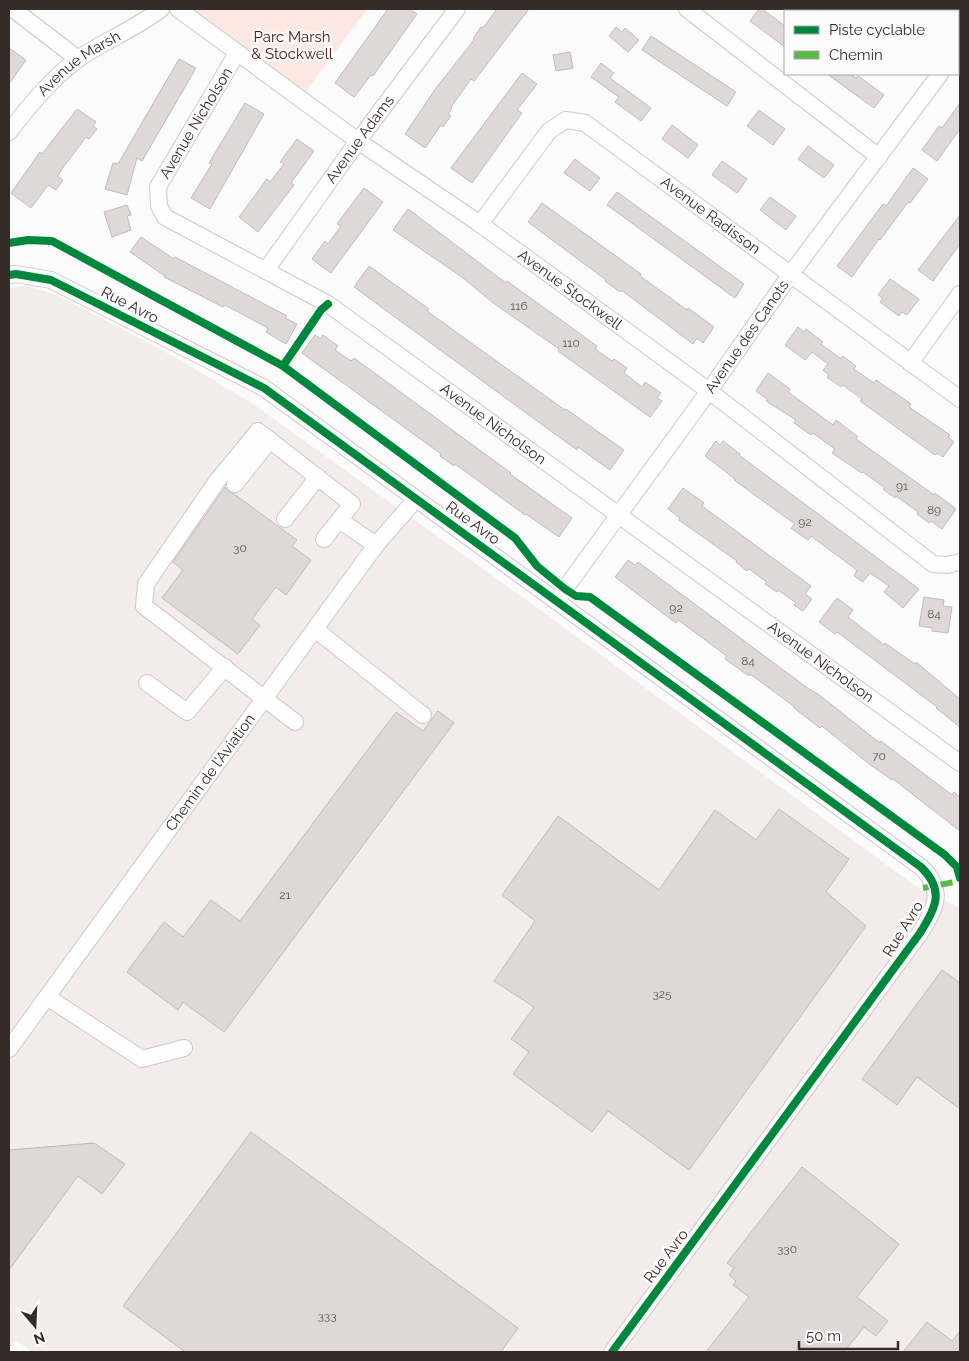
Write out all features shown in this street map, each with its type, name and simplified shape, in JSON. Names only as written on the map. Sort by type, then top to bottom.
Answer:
[{"type":"street","points":[[13,9],[78,59]]},
{"type":"street","name":"Avenue Marsh","points":[[9,132],[27,109],[59,75],[78,59],[161,9]]},
{"type":"street","name":"Avenue Stockwell","points":[[178,9],[358,141],[480,224],[709,391],[934,564],[946,565],[960,562]]},
{"type":"street","name":"Avenue Adams","points":[[266,270],[358,141],[457,9]]},
{"type":"street","points":[[687,9],[879,156]]},
{"type":"street","name":"Avenue Nicholson","points":[[238,53],[158,187],[159,206],[165,217],[328,304],[960,763]]},
{"type":"street","name":"Avenue des Canots","points":[[556,600],[709,391],[790,275],[939,75]]},
{"type":"street","name":"Avenue Radisson","points":[[480,224],[549,131],[566,120],[585,123],[960,399]]},
{"type":"street","name":"Rue Avro","points":[[9,275],[16,274],[51,280],[264,388],[921,867],[928,874],[936,890],[934,908],[920,933],[612,1352]]},
{"type":"street","points":[[910,363],[960,294]]},
{"type":"street","points":[[295,722],[144,606],[146,584],[217,481],[258,431],[352,504],[324,539]]},
{"type":"street","points":[[235,484],[270,440]]},
{"type":"street","points":[[285,520],[318,477]]},
{"type":"street","name":"Chemin de l'Aviation","points":[[9,1049],[376,545],[416,499]]},
{"type":"street","points":[[339,520],[376,545]]},
{"type":"street","points":[[315,629],[423,714]]},
{"type":"street","points":[[147,683],[188,712],[225,667]]},
{"type":"street","points":[[46,997],[142,1059],[184,1048]]},
{"type":"shaded area","points":[[27,285],[63,298],[175,357],[253,404],[550,617],[917,887],[960,908],[960,1352],[32,1352],[16,1340],[9,1349],[9,288]]},
{"type":"green space","name":"Parc Marsh & Stockwell","points":[[178,9],[367,9],[301,98]]},
{"type":"building","points":[[388,9],[409,9],[417,14],[373,76],[371,75],[354,97],[335,83]]},
{"type":"building","points":[[497,9],[529,9],[474,81],[471,79],[451,107],[448,114],[451,116],[443,127],[441,125],[425,148],[405,134],[436,88],[474,40],[481,27],[483,28]]},
{"type":"building","points":[[759,9],[762,9],[784,25],[784,46],[750,21]]},
{"type":"building","points":[[616,27],[622,32],[625,28],[639,40],[628,52],[609,36]]},
{"type":"building","points":[[651,36],[736,92],[727,106],[642,50]]},
{"type":"building","points":[[9,48],[26,60],[9,84]]},
{"type":"building","points":[[570,52],[573,68],[556,71],[553,55]]},
{"type":"building","points":[[179,59],[196,68],[142,161],[137,158],[127,195],[105,189],[113,163],[118,164]]},
{"type":"building","points":[[601,63],[614,73],[610,78],[651,108],[641,121],[615,102],[619,97],[591,77]]},
{"type":"building","points":[[522,73],[537,84],[517,110],[522,113],[472,183],[451,168]]},
{"type":"building","points":[[828,75],[852,75],[856,78],[858,76],[884,95],[874,108]]},
{"type":"building","points":[[245,103],[264,114],[210,209],[191,198],[212,164],[209,163]]},
{"type":"building","points":[[960,103],[960,129],[937,161],[922,150],[939,126],[942,128]]},
{"type":"building","points":[[77,109],[96,122],[93,126],[97,129],[89,139],[86,137],[62,169],[58,176],[63,180],[56,190],[48,185],[31,208],[11,193],[40,152],[42,154]]},
{"type":"building","points":[[759,110],[785,129],[773,145],[747,126]]},
{"type":"building","points":[[672,125],[698,145],[688,158],[662,139]]},
{"type":"building","points":[[297,139],[314,151],[291,183],[294,185],[258,232],[239,217],[267,179],[270,182],[284,164],[280,162]]},
{"type":"building","points":[[808,146],[834,165],[824,178],[798,159]]},
{"type":"building","points":[[575,159],[600,178],[590,191],[564,173]]},
{"type":"building","points":[[722,161],[747,179],[737,193],[712,175]]},
{"type":"building","points":[[913,168],[928,179],[879,239],[852,277],[837,266],[883,204],[886,206]]},
{"type":"building","points":[[364,188],[383,202],[331,273],[312,259],[325,241],[328,244],[341,226],[337,224]]},
{"type":"building","points":[[617,192],[744,284],[735,298],[607,205]]},
{"type":"building","points":[[770,197],[796,216],[786,230],[760,210]]},
{"type":"building","points":[[542,203],[641,274],[640,276],[687,310],[688,308],[714,327],[703,343],[697,338],[693,344],[621,290],[620,292],[605,281],[528,222]]},
{"type":"building","points":[[127,205],[131,215],[127,216],[131,230],[112,237],[104,212]]},
{"type":"building","points":[[408,209],[506,283],[507,281],[597,346],[595,349],[612,361],[614,359],[627,368],[624,373],[642,387],[645,382],[661,393],[657,398],[662,401],[650,417],[492,302],[462,277],[393,230]]},
{"type":"building","points":[[960,215],[960,244],[933,281],[918,270]]},
{"type":"building","points":[[141,237],[174,259],[175,257],[287,316],[285,318],[297,324],[286,344],[266,332],[268,328],[225,305],[223,307],[164,277],[130,252]]},
{"type":"building","points":[[369,266],[429,309],[427,311],[467,340],[624,450],[610,470],[578,447],[577,450],[354,287]]},
{"type":"building","points":[[890,279],[919,299],[907,315],[902,312],[899,316],[880,302],[883,298],[878,295]]},
{"type":"building","points":[[798,327],[804,332],[806,329],[823,342],[821,344],[841,359],[843,356],[856,366],[854,369],[874,383],[876,380],[901,397],[911,404],[909,407],[950,435],[948,437],[954,442],[943,457],[937,453],[935,455],[860,401],[862,399],[843,385],[841,387],[827,377],[829,375],[823,370],[828,364],[812,352],[805,360],[785,345]]},
{"type":"building","points":[[315,335],[321,339],[323,335],[338,346],[335,350],[351,361],[354,358],[572,518],[559,537],[525,515],[455,464],[454,466],[440,456],[441,454],[302,353]]},
{"type":"building","points":[[768,373],[790,389],[788,392],[833,425],[836,420],[858,437],[856,439],[956,509],[942,529],[931,521],[929,523],[917,514],[918,512],[896,496],[895,498],[863,472],[832,453],[835,449],[813,433],[811,435],[794,423],[796,420],[766,401],[767,399],[756,391]]},
{"type":"building","points":[[716,441],[720,445],[723,441],[739,455],[919,589],[903,608],[884,592],[889,586],[870,573],[863,582],[854,576],[857,571],[854,568],[811,536],[808,540],[791,528],[795,524],[734,480],[705,456]]},
{"type":"building","points":[[225,487],[229,492],[297,540],[292,546],[311,560],[286,595],[276,587],[252,619],[260,625],[238,654],[162,598],[183,570],[173,562]]},
{"type":"building","points":[[683,488],[704,503],[702,506],[811,586],[805,594],[812,599],[803,611],[794,605],[796,603],[778,590],[777,592],[765,584],[767,582],[749,569],[747,571],[737,561],[679,520],[680,518],[668,509]]},
{"type":"building","points":[[628,560],[635,565],[638,562],[818,694],[880,743],[881,741],[952,795],[954,792],[960,797],[960,831],[893,779],[868,763],[822,726],[820,728],[750,674],[749,676],[725,659],[727,656],[678,620],[676,623],[615,577]]},
{"type":"building","points":[[924,597],[944,600],[943,606],[952,607],[948,633],[932,631],[932,628],[919,626]]},
{"type":"building","points":[[837,598],[853,610],[848,617],[884,645],[885,643],[915,664],[916,662],[960,699],[960,727],[937,707],[837,632],[835,634],[819,622]]},
{"type":"building","points":[[438,711],[454,723],[224,1032],[183,1002],[178,1010],[127,972],[164,922],[183,937],[211,900],[240,921],[396,712],[423,731]]},
{"type":"building","points":[[779,809],[849,859],[826,892],[866,926],[689,1170],[608,1111],[592,1132],[513,1074],[529,1052],[511,1039],[534,1007],[494,981],[535,921],[502,895],[558,816],[659,890],[715,810],[756,840]]},
{"type":"building","points":[[942,970],[960,983],[960,1109],[917,1077],[897,1105],[862,1079]]},
{"type":"building","points":[[251,1132],[518,1328],[501,1352],[185,1352],[123,1306]]},
{"type":"building","points":[[94,1143],[125,1164],[102,1194],[78,1176],[9,1270],[9,1150]]},
{"type":"building","points":[[802,1167],[899,1244],[857,1297],[888,1321],[876,1336],[864,1327],[844,1352],[706,1352],[749,1297],[733,1285],[736,1281],[729,1275],[734,1268],[727,1263]]},
{"type":"building","points":[[927,1322],[952,1341],[960,1331],[960,1352],[903,1352]]},
{"type":"marked path","points":[[923,888],[960,881]]},
{"type":"cycle path","points":[[9,243],[28,240],[52,241],[283,366],[515,538],[537,566],[565,589],[576,596],[590,597],[945,855],[957,867],[960,878]]},
{"type":"cycle path","points":[[9,275],[16,274],[51,280],[264,388],[921,867],[929,875],[936,899],[934,907],[920,933],[612,1352]]},
{"type":"cycle path","points":[[283,366],[321,310],[328,304]]}]
